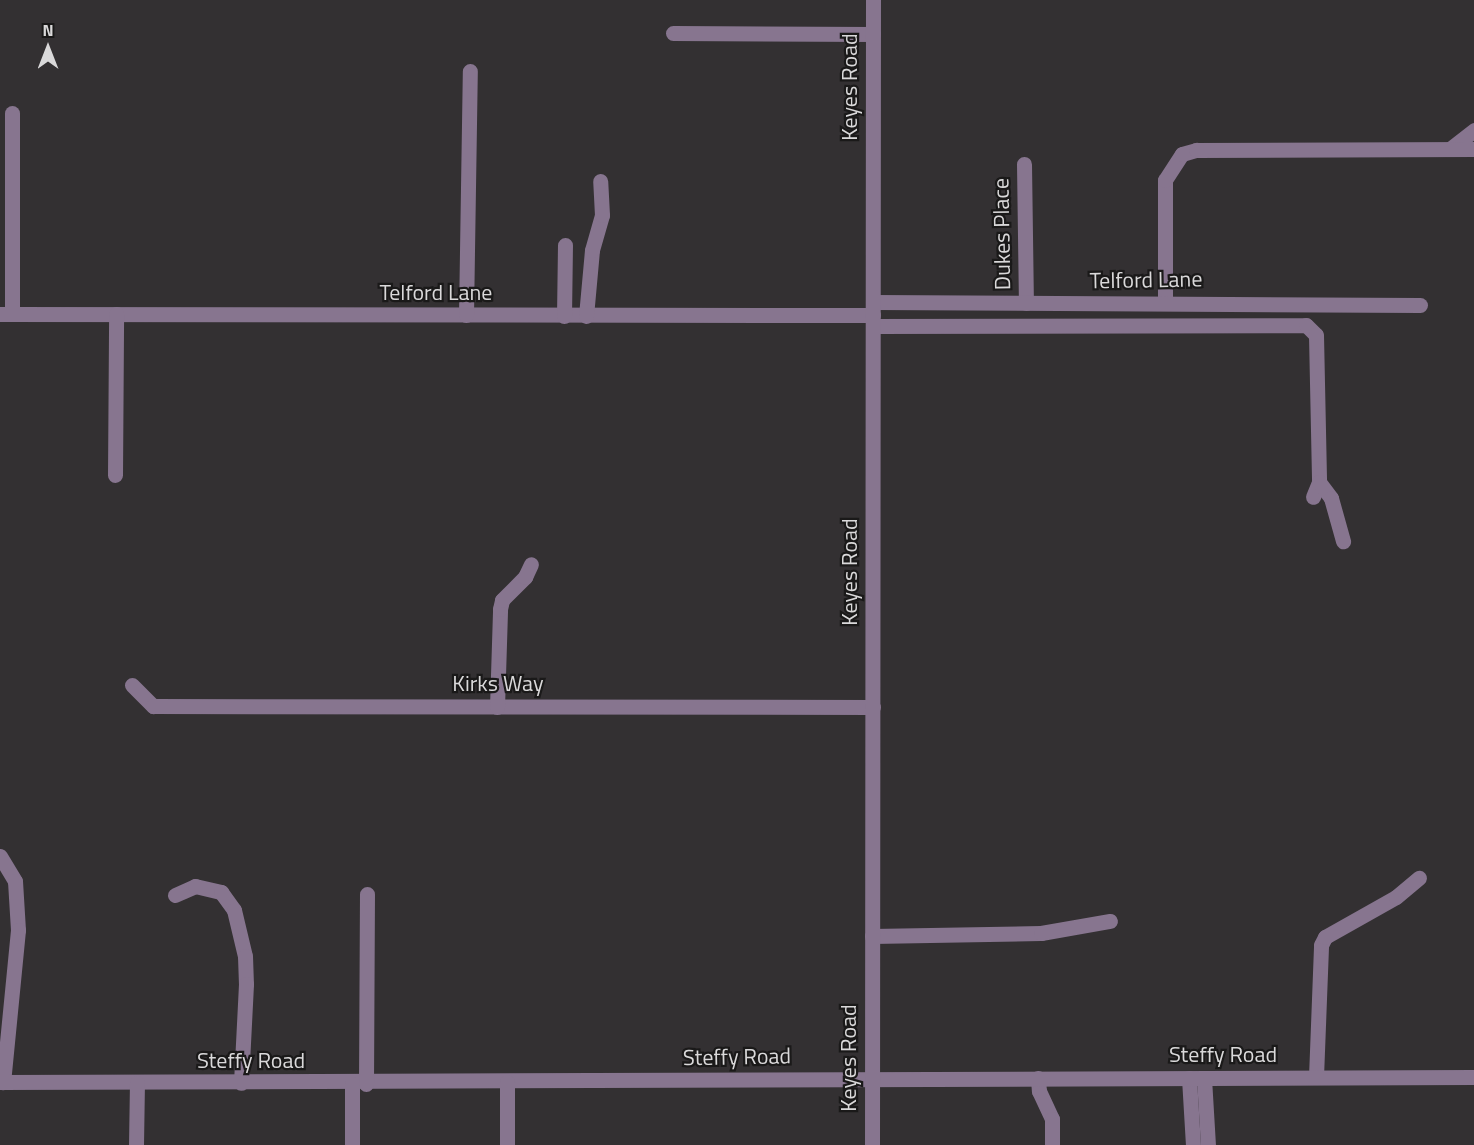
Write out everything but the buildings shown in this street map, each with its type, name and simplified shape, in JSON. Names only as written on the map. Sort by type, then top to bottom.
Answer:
[{"type":"street","name":"Keyes Road","points":[[872,1145],[873,0]]},
{"type":"street","points":[[673,33],[873,34]]},
{"type":"street","points":[[466,315],[470,71]]},
{"type":"street","points":[[6,314],[12,112]]},
{"type":"street","points":[[1450,149],[1474,130]]},
{"type":"street","points":[[1165,301],[1165,180],[1182,154],[1196,150],[1474,149]]},
{"type":"street","name":"Dukes Place","points":[[1024,164],[1026,303]]},
{"type":"street","points":[[586,316],[592,250],[602,215],[600,181]]},
{"type":"street","points":[[564,316],[565,245]]},
{"type":"street","name":"Telford Lane","points":[[873,314],[1026,303],[1165,301],[1420,304]]},
{"type":"street","name":"Telford Lane","points":[[6,314],[586,316],[873,314],[1306,326],[1316,335],[1316,490],[1331,498],[1343,541]]},
{"type":"street","points":[[115,475],[116,314]]},
{"type":"street","points":[[497,707],[502,600],[525,577],[531,564]]},
{"type":"street","name":"Kirks Way","points":[[132,685],[153,706],[873,707]]},
{"type":"street","points":[[0,856],[15,880],[18,930],[1,1082]]},
{"type":"street","points":[[1316,1077],[1321,945],[1325,937],[1396,897],[1419,878]]},
{"type":"street","points":[[176,895],[195,886],[221,892],[234,909],[245,956],[246,984],[241,1083]]},
{"type":"street","points":[[352,1145],[359,1084],[367,894]]},
{"type":"street","points":[[872,936],[1041,933],[1110,921]]},
{"type":"street","name":"Steffy Road","points":[[1,1082],[359,1084],[872,1078],[1474,1077]]},
{"type":"street","points":[[1038,1078],[1039,1090],[1052,1119],[1052,1145]]},
{"type":"street","points":[[1193,1145],[1197,1078]]},
{"type":"street","points":[[1197,1078],[1208,1145]]},
{"type":"street","points":[[507,1082],[507,1145]]},
{"type":"street","points":[[136,1145],[137,1083]]}]
